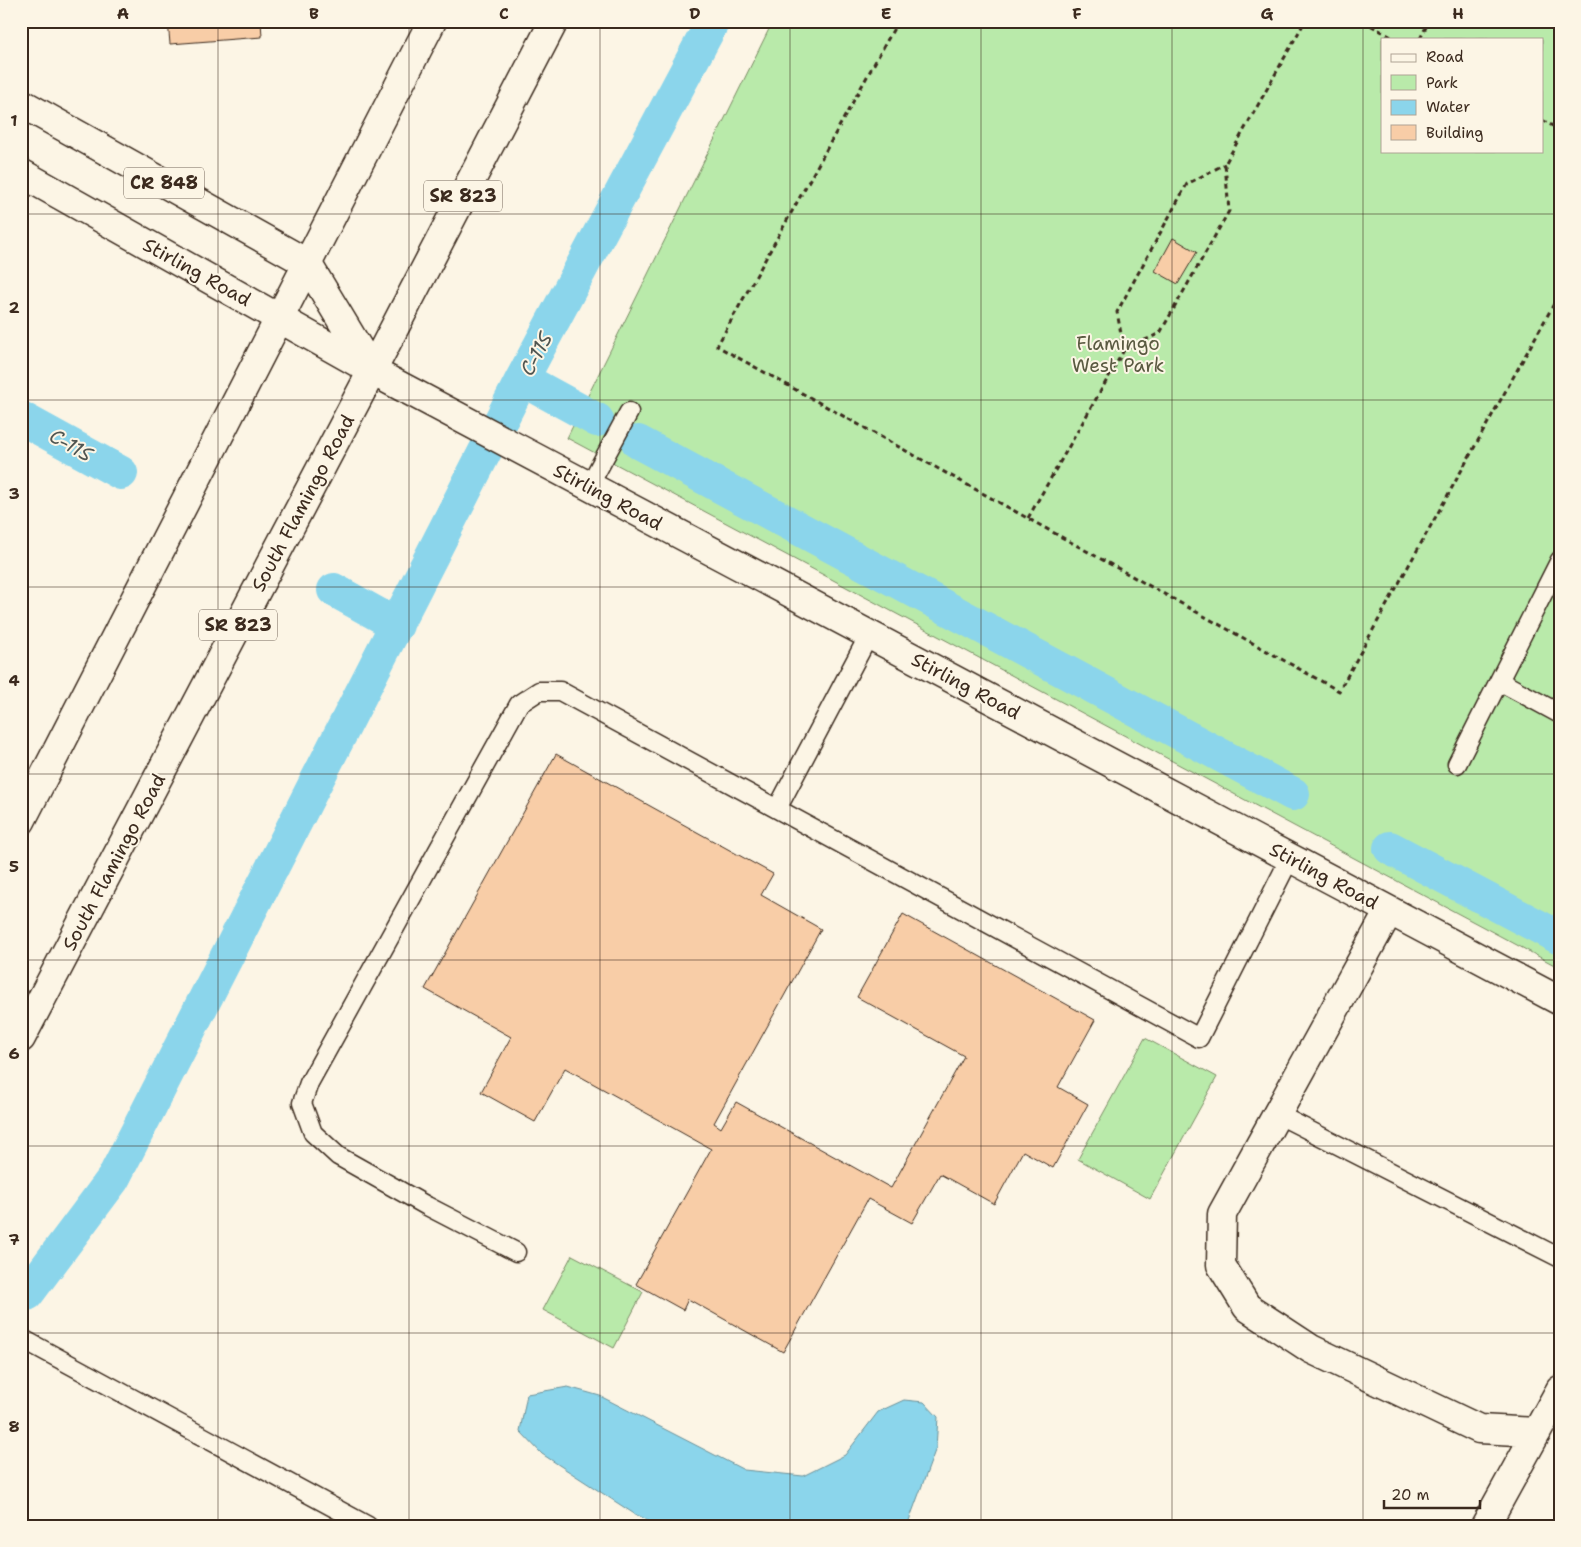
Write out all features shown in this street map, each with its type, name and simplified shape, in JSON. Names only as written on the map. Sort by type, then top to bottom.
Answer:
[{"type":"main road","points":[[21,821],[432,21]]},
{"type":"main road","name":"South Flamingo Road","points":[[21,1038],[554,21]]},
{"type":"main road","name":"CR 848","points":[[21,103],[307,263],[372,371]]},
{"type":"main road","name":"Stirling Road","points":[[21,174],[372,371],[1560,1001]]},
{"type":"main road","points":[[1390,911],[1222,1214],[1221,1265],[1247,1307],[1311,1349],[1479,1429],[1537,1432]]},
{"type":"main road","points":[[1485,1526],[1560,1390]]},
{"type":"lane","points":[[589,486],[629,412]]},
{"type":"lane","points":[[1457,764],[1560,560]]},
{"type":"lane","points":[[777,809],[869,635]]},
{"type":"lane","points":[[1499,681],[1560,714]]},
{"type":"lane","points":[[516,1252],[427,1206],[338,1156],[313,1133],[302,1103],[309,1083],[519,704],[539,691],[560,691],[1199,1038],[1290,858]]},
{"type":"lane","points":[[1277,1114],[1560,1258]]},
{"type":"lane","points":[[21,1338],[368,1526]]},
{"type":"path","points":[[898,21],[717,346],[1339,691],[1560,293]]},
{"type":"path","points":[[1124,350],[1117,312],[1187,184],[1225,164],[1305,21]]},
{"type":"path","points":[[1363,21],[1393,38]]},
{"type":"path","points":[[1421,38],[1430,21]]},
{"type":"path","points":[[1544,121],[1560,130]]},
{"type":"path","points":[[1028,518],[1124,350],[1160,333],[1229,211],[1225,164]]},
{"type":"green space","name":"Flamingo West Park","points":[[773,21],[1560,21],[1560,968],[567,438]]},
{"type":"green space","points":[[1145,1038],[1217,1077],[1150,1199],[1078,1159]]},
{"type":"green space","points":[[572,1255],[643,1292],[614,1348],[543,1310]]},
{"type":"water","points":[[568,1387],[600,1396],[744,1470],[803,1476],[845,1455],[878,1412],[904,1400],[924,1402],[938,1417],[936,1448],[907,1526],[659,1526],[636,1515],[542,1454],[520,1431],[527,1394]]},
{"type":"building","points":[[168,21],[261,21],[262,37],[170,44]]},
{"type":"building","points":[[1173,238],[1197,252],[1178,284],[1155,271]]},
{"type":"building","points":[[556,754],[773,874],[761,895],[821,929],[714,1123],[721,1128],[736,1102],[891,1188],[964,1056],[857,997],[903,914],[1095,1020],[1058,1087],[1088,1104],[1053,1168],[1023,1151],[994,1204],[940,1174],[912,1223],[868,1199],[783,1352],[688,1299],[683,1310],[636,1284],[711,1149],[565,1068],[535,1122],[481,1092],[511,1037],[425,989]]},
{"type":"waterway","points":[[27,1294],[113,1179],[522,379],[713,21]]},
{"type":"waterway","points":[[522,379],[597,420]]},
{"type":"waterway","name":"C-11S","points":[[21,418],[121,473]]},
{"type":"waterway","points":[[638,442],[1293,794]]},
{"type":"waterway","name":"C-11S","points":[[334,590],[397,625]]},
{"type":"waterway","points":[[1390,848],[1560,938]]}]
